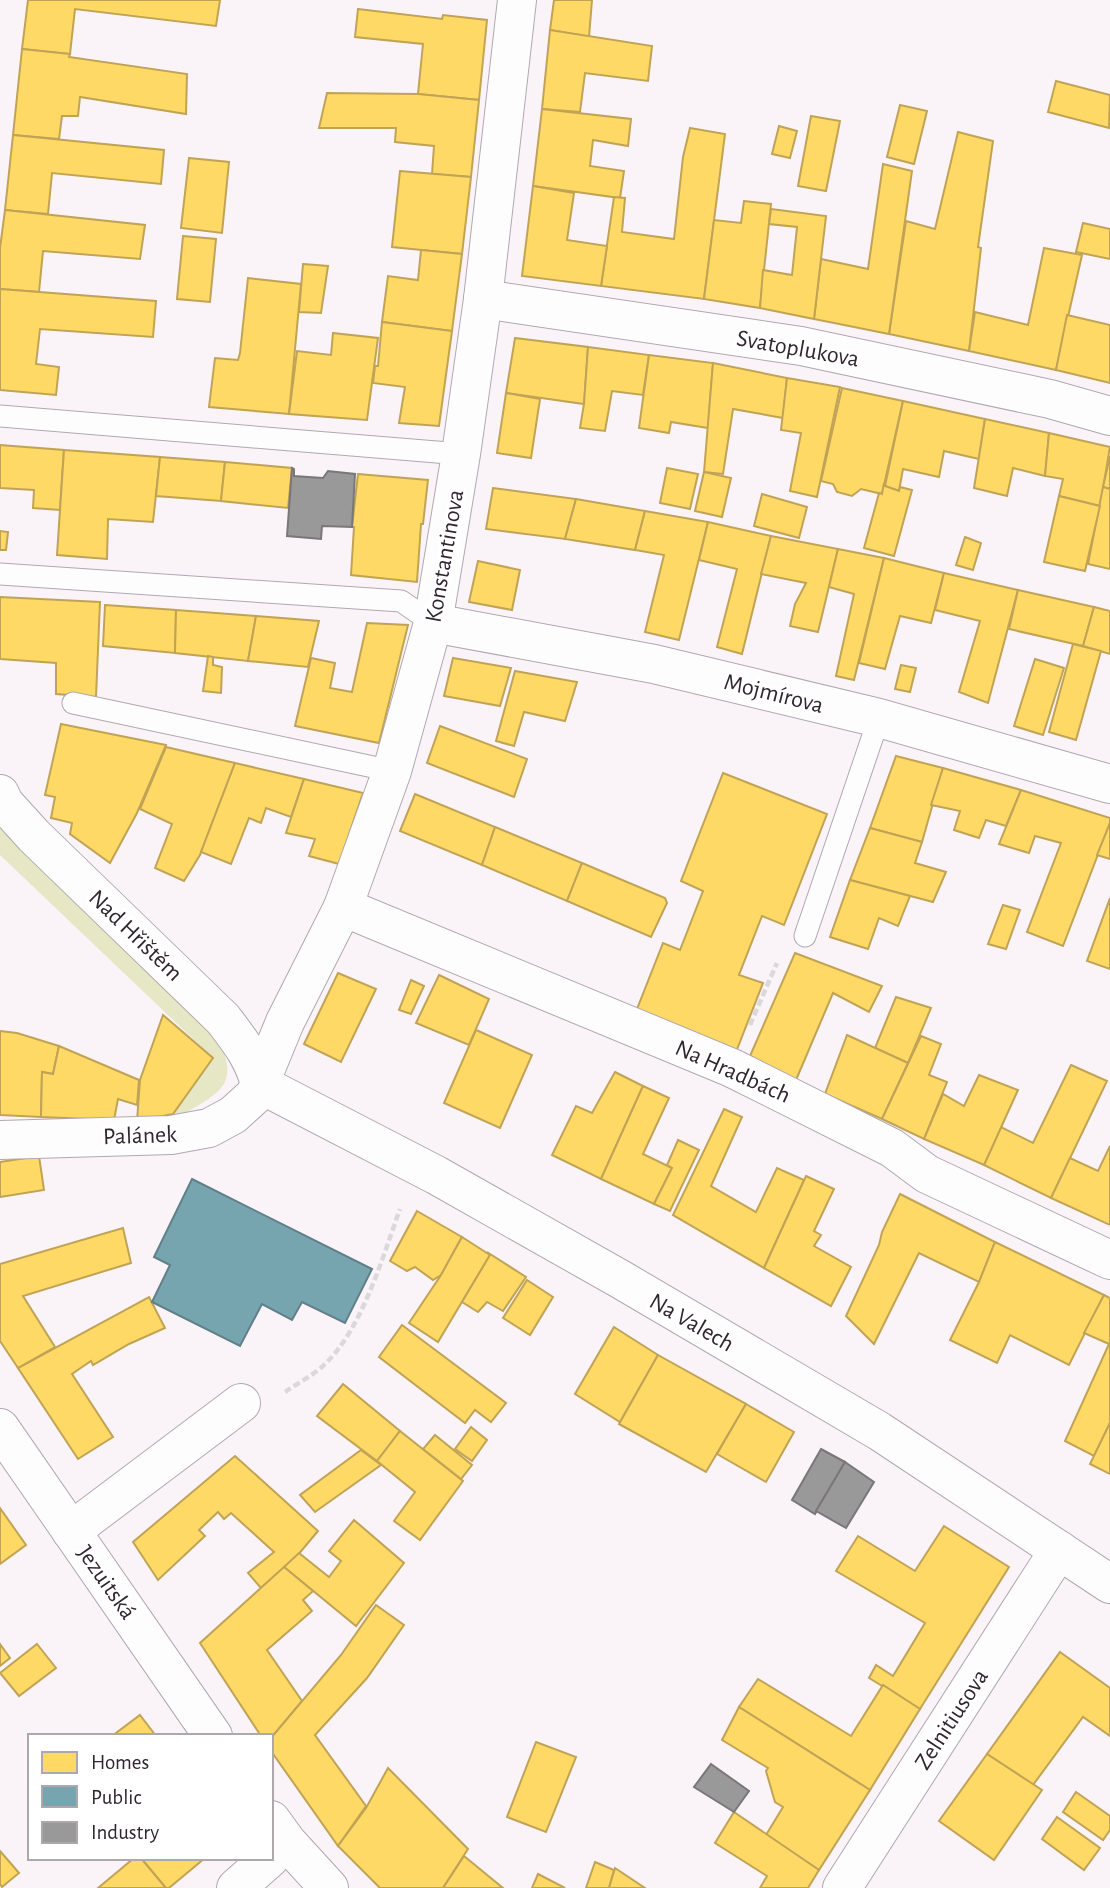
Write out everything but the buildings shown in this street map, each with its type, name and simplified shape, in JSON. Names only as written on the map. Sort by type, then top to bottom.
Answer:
[{"type":"street","name":"Konstantinova","points":[[260,1084],[285,1022],[343,907],[392,771],[433,623],[483,299],[517,0]]},
{"type":"street","name":"Svatoplukova","points":[[483,299],[801,346],[1050,399],[1110,416]]},
{"type":"street","name":"Mojmírova","points":[[433,623],[654,664],[879,718],[1110,784]]},
{"type":"street","name":"Nad Hřištěm","points":[[0,794],[34,836],[223,1019],[256,1066],[260,1084]]},
{"type":"street","name":"Na Hradbách","points":[[343,907],[732,1068],[892,1148],[927,1174],[1110,1260]]},
{"type":"street","name":"Palánek","points":[[0,1140],[171,1135],[192,1132],[220,1123],[244,1107],[255,1095],[260,1084]]},
{"type":"street","name":"Na Valech","points":[[260,1084],[416,1165],[620,1279],[879,1430],[1110,1584]]},
{"type":"street","points":[[71,1531],[241,1403]]},
{"type":"street","name":"Jezuitská","points":[[0,1428],[212,1734]]},
{"type":"street","name":"Zelnitiusova","points":[[842,1888],[1059,1550]]},
{"type":"street","points":[[275,1844],[329,1888]]},
{"type":"street","points":[[236,1888],[261,1860]]},
{"type":"lane","points":[[0,416],[461,454]]},
{"type":"lane","points":[[0,574],[401,601],[433,623]]},
{"type":"lane","points":[[73,703],[392,771]]},
{"type":"lane","points":[[805,936],[879,718]]},
{"type":"path","points":[[732,1068],[785,944],[805,936]]},
{"type":"path","points":[[281,1395],[326,1364],[353,1327],[375,1278],[416,1165]]},
{"type":"green space","points":[[0,816],[216,1032],[227,1064],[227,1076],[223,1085],[207,1100],[179,1117],[169,1111],[210,1055],[0,855]]}]
